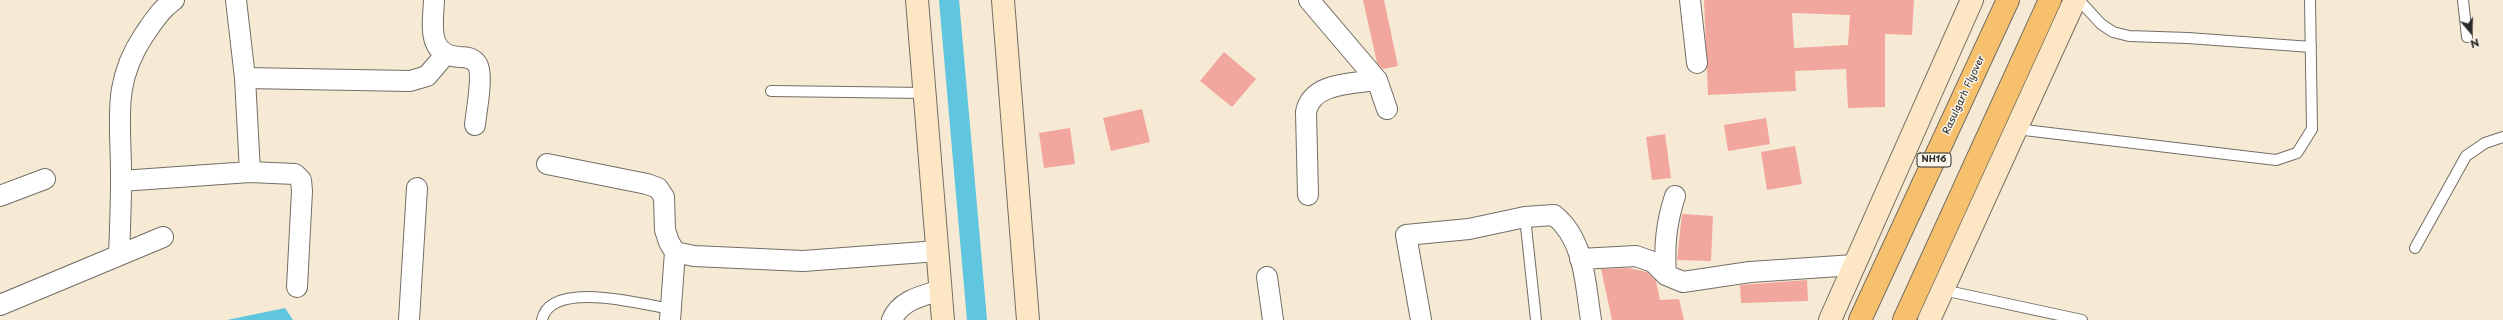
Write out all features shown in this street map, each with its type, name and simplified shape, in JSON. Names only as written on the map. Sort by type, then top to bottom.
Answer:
[{"type":"highway","name":"Rasulgarh Flyover","points":[[1860,320],[2008,0]]},
{"type":"highway","points":[[1904,320],[2050,0]]},
{"type":"street","points":[[119,255],[121,181],[120,111],[122,79],[131,54],[166,6],[174,0]]},
{"type":"street","points":[[236,0],[245,78],[250,172]]},
{"type":"street","points":[[434,0],[433,37],[437,47],[445,55],[468,57],[477,63],[480,74],[475,125]]},
{"type":"street","points":[[917,0],[943,320]]},
{"type":"street","points":[[1003,0],[1028,320]]},
{"type":"street","points":[[1309,0],[1377,80],[1388,109]]},
{"type":"street","points":[[1690,0],[1697,63]]},
{"type":"street","points":[[1830,320],[1972,0]]},
{"type":"street","points":[[1929,320],[2075,0]]},
{"type":"street","points":[[245,78],[410,82],[427,76],[445,55]]},
{"type":"street","points":[[1308,195],[1306,112],[1308,101],[1320,92],[1337,86],[1377,80]]},
{"type":"street","points":[[547,164],[647,184],[658,188],[664,197],[665,230],[669,242],[675,252],[670,314]]},
{"type":"street","points":[[121,181],[250,172],[287,172],[295,174],[301,180],[302,191],[297,287]]},
{"type":"street","points":[[0,196],[45,179]]},
{"type":"street","points":[[409,320],[417,188]]},
{"type":"street","points":[[1666,275],[1664,241],[1667,221],[1675,196]]},
{"type":"street","points":[[1421,320],[1406,235],[1469,229],[1525,217],[1554,215],[1567,226],[1576,244],[1591,320]]},
{"type":"street","points":[[0,304],[163,237]]},
{"type":"street","points":[[675,252],[694,256],[803,261],[938,251]]},
{"type":"street","points":[[1580,259],[1636,256],[1653,262],[1666,275],[1683,282],[1750,272],[1854,265]]},
{"type":"street","points":[[1267,277],[1273,320]]},
{"type":"street","points":[[892,320],[896,311],[910,300],[941,290]]},
{"type":"lane","points":[[2079,0],[2101,24],[2113,32],[2129,36],[2188,38],[2311,47]]},
{"type":"lane","points":[[2016,129],[2276,160],[2297,153],[2312,129],[2310,0]]},
{"type":"lane","points":[[2463,0],[2467,37]]},
{"type":"lane","points":[[771,91],[924,92]]},
{"type":"lane","points":[[2415,248],[2466,156],[2485,143],[2503,137]]},
{"type":"lane","points":[[1525,217],[1536,320]]},
{"type":"lane","points":[[1943,290],[2082,320]]},
{"type":"lane","points":[[542,320],[544,314],[552,303],[566,297],[588,297],[670,314]]},
{"type":"water","points":[[285,308],[293,320],[227,320]]},
{"type":"building","points":[[1363,0],[1384,0],[1398,66],[1383,69],[1377,63]]},
{"type":"building","points":[[1704,0],[1914,0],[1912,35],[1885,34],[1885,107],[1848,108],[1846,69],[1795,71],[1796,91],[1708,95]],"holes":[[[1792,13],[1850,15],[1848,45],[1794,48]]]},
{"type":"building","points":[[1224,52],[1256,79],[1232,107],[1200,81]]},
{"type":"building","points":[[1142,109],[1150,142],[1111,151],[1103,118]]},
{"type":"building","points":[[1766,118],[1770,144],[1728,151],[1724,125]]},
{"type":"building","points":[[1070,128],[1075,164],[1044,168],[1039,133]]},
{"type":"building","points":[[1665,134],[1671,178],[1652,180],[1646,137]]},
{"type":"building","points":[[1795,146],[1802,184],[1767,190],[1761,152]]},
{"type":"building","points":[[1682,214],[1713,216],[1711,261],[1677,260]]},
{"type":"building","points":[[1629,268],[1647,272],[1656,281],[1660,300],[1679,299],[1684,320],[1612,320],[1601,269]]},
{"type":"building","points":[[1807,280],[1808,301],[1741,303],[1740,285]]},
{"type":"waterway","points":[[949,0],[977,320]]}]
